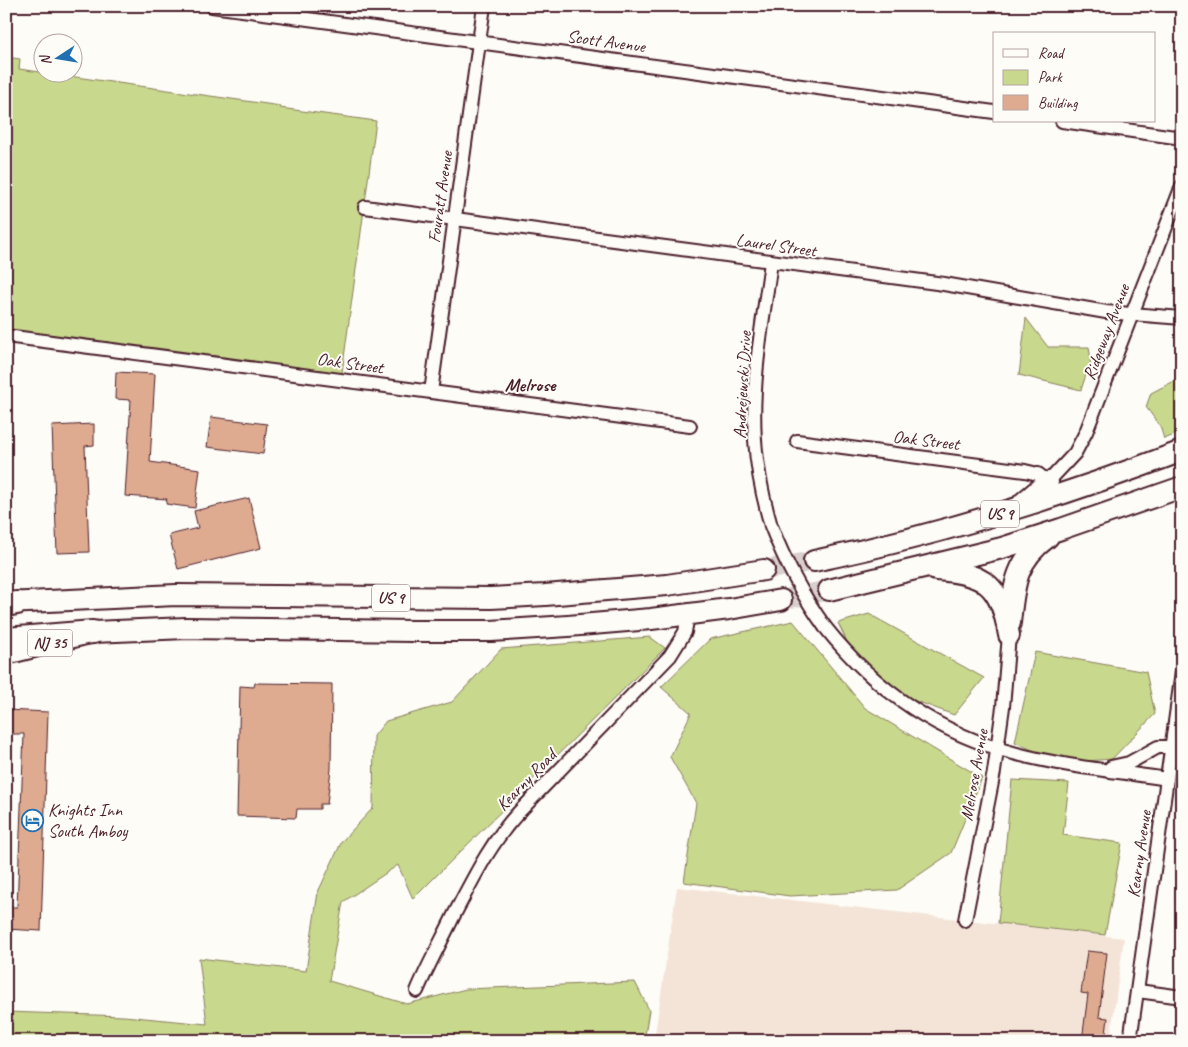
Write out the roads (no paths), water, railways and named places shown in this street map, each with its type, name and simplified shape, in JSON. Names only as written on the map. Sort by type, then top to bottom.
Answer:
[{"type":"highway","name":"US 9","points":[[814,561],[914,539],[1006,513],[1182,451]]},
{"type":"highway","points":[[1006,513],[1027,500],[1048,482]]},
{"type":"highway","name":"US 9","points":[[829,590],[975,555],[1061,529],[1180,489]]},
{"type":"highway","points":[[1009,635],[1014,592],[1021,566],[1032,550],[1061,529]]},
{"type":"highway","points":[[919,569],[960,572],[979,578],[986,583],[1000,601],[1009,635]]},
{"type":"highway","name":"US 9","points":[[10,604],[176,595],[491,598],[667,585],[764,570]]},
{"type":"highway","name":"US 9","points":[[6,639],[177,628],[491,631],[592,625],[688,615],[781,600]]},
{"type":"highway","name":"NJ 35","points":[[6,654],[93,632]]},
{"type":"street","name":"Scott Avenue","points":[[212,6],[993,112]]},
{"type":"street","name":"Fouratt Avenue","points":[[431,392],[484,6]]},
{"type":"street","points":[[1069,122],[1182,138]]},
{"type":"street","name":"Ridgeway Avenue","points":[[1048,482],[1068,462],[1081,443],[1182,186]]},
{"type":"street","name":"Laurel Street","points":[[365,208],[944,284],[1106,312],[1182,318]]},
{"type":"street","name":"Andrejewski Drive","points":[[772,262],[758,356],[754,414],[754,439],[758,474],[771,526],[792,574],[808,603],[825,627],[866,674],[916,712],[958,734],[997,748],[1050,762],[1100,768],[1167,780]]},
{"type":"street","name":"Oak Street","points":[[6,336],[690,426]]},
{"type":"street","name":"Oak Street","points":[[797,441],[1025,471],[1038,474],[1048,482]]},
{"type":"street","name":"Kearny Road","points":[[418,991],[484,858],[499,836],[519,812],[670,656],[685,632],[688,615]]},
{"type":"street","name":"Melrose Avenue","points":[[965,920],[997,748],[1009,635]]},
{"type":"street","name":"Kearny Avenue","points":[[1130,1041],[1182,672]]},
{"type":"street","name":"Andrejewski Drive","points":[[1100,768],[1129,763],[1158,747],[1171,746]]},
{"type":"street","points":[[1138,991],[1182,997]]},
{"type":"tunnel","points":[[764,570],[814,561]]},
{"type":"tunnel","points":[[781,600],[829,590]]},
{"type":"place","name":"Knights Inn South Amboy","points":[[32,820]]},
{"type":"district","name":"Melrose","points":[[530,385]]}]
